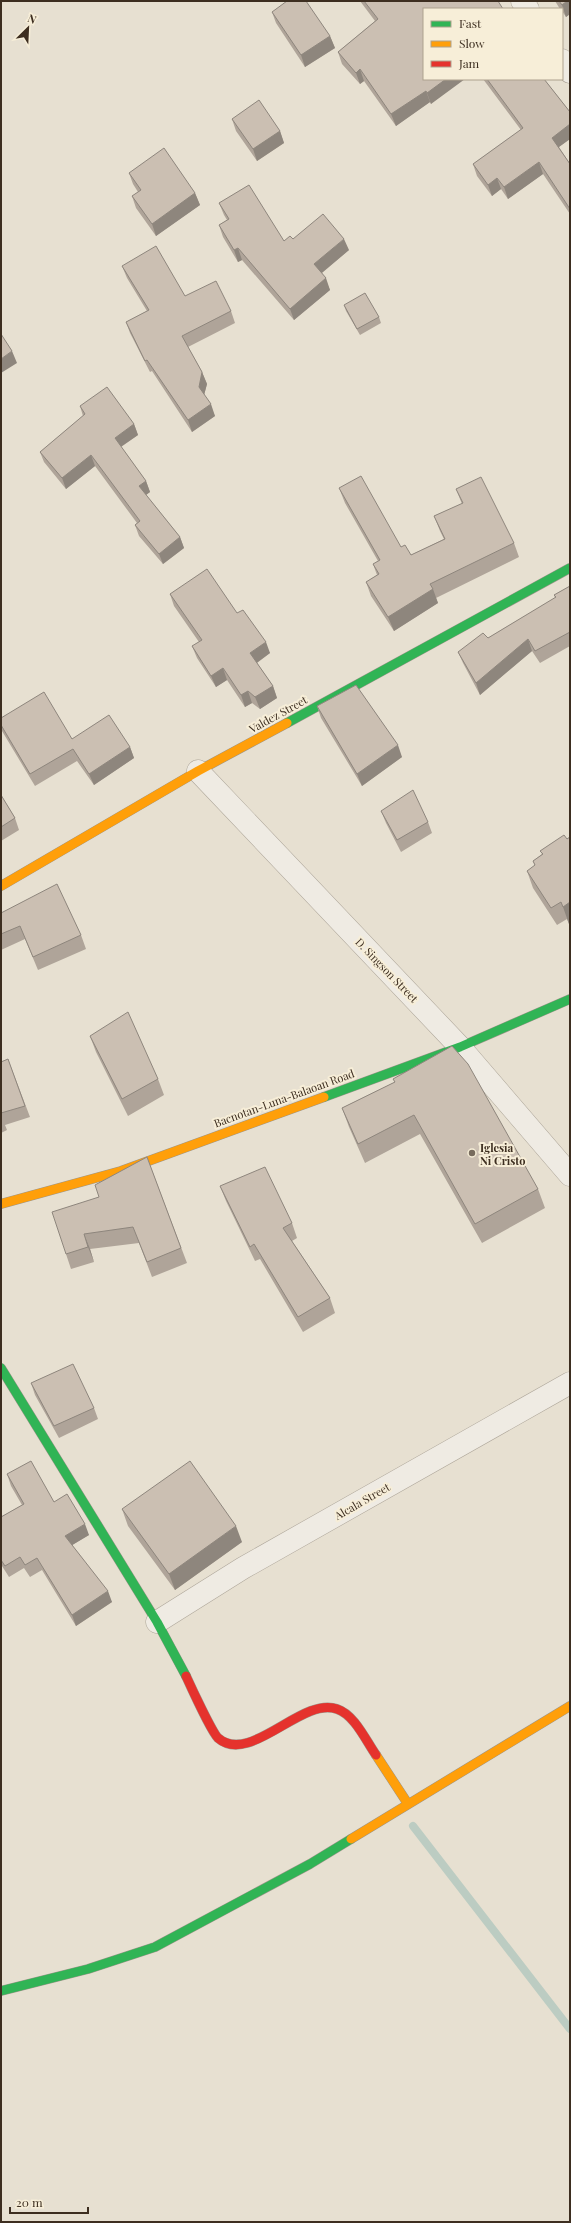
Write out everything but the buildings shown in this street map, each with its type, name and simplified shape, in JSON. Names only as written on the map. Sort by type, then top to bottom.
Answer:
[{"type":"street","points":[[563,62],[570,72]]},
{"type":"street","name":"Valdez Street","points":[[1,886],[198,771],[570,568]]},
{"type":"street","name":"D. Singson Street","points":[[198,771],[460,1047],[570,1175]]},
{"type":"street","name":"Bacnotan-Luna-Balaoan Road","points":[[1,1204],[121,1170],[460,1047],[570,999]]},
{"type":"street","points":[[1,1368],[157,1622],[214,1730],[222,1742],[234,1746],[243,1744],[322,1708],[339,1708],[345,1711],[351,1718],[408,1804]]},
{"type":"street","name":"Alcala Street","points":[[157,1622],[243,1568],[570,1383]]},
{"type":"street","points":[[1,1991],[88,1969],[155,1947],[310,1864],[570,1706]]},
{"type":"waterway","points":[[413,1826],[570,2029]]},
{"type":"traffic: fast","points":[[287,723],[570,568]]},
{"type":"traffic: fast","points":[[324,1097],[460,1047],[570,999]]},
{"type":"traffic: fast","points":[[1,1368],[157,1622],[186,1676]]},
{"type":"traffic: fast","points":[[1,1991],[88,1969],[155,1947],[310,1864],[351,1839]]},
{"type":"traffic: slow","points":[[1,886],[198,771],[287,723]]},
{"type":"traffic: slow","points":[[1,1204],[121,1171],[324,1097]]},
{"type":"traffic: slow","points":[[351,1839],[570,1706]]},
{"type":"traffic: slow","points":[[376,1755],[408,1804]]},
{"type":"traffic: jam","points":[[186,1676],[215,1734],[218,1738],[231,1744],[245,1743],[260,1738],[308,1712],[323,1708],[337,1709],[355,1722],[376,1755]]},
{"type":"place","name":"Iglesia Ni Cristo","points":[[472,1153]]}]
